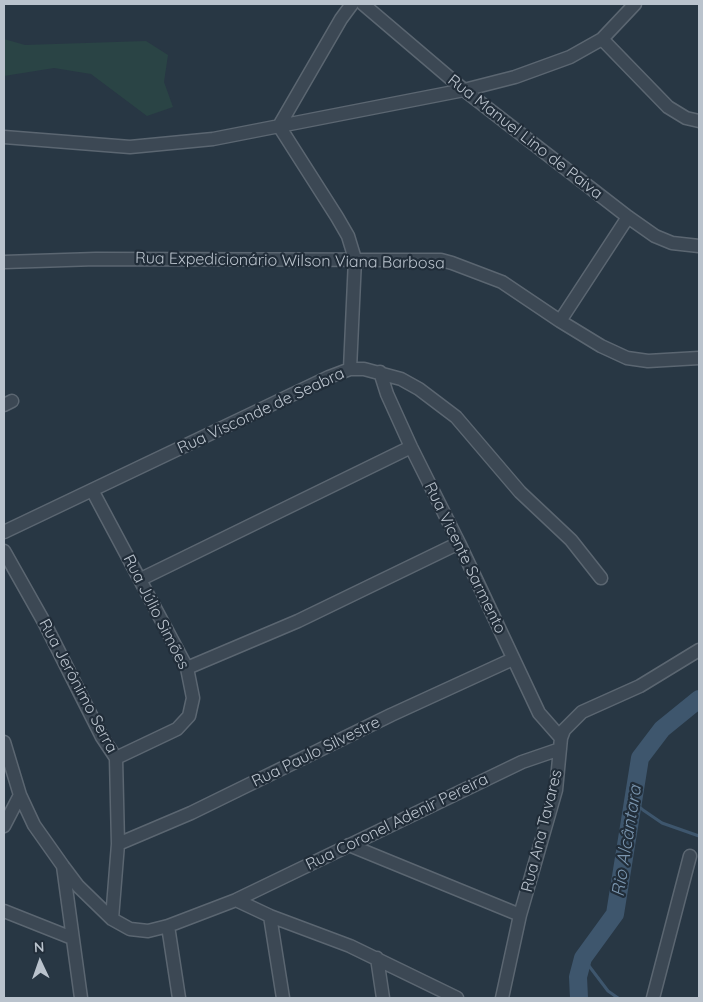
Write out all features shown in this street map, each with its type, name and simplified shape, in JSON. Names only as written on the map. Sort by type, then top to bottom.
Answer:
[{"type":"street","points":[[279,126],[317,58],[352,4]]},
{"type":"street","name":"Rua Manuel Lino de Paiva","points":[[363,4],[464,90],[628,217],[655,236],[672,243],[699,246]]},
{"type":"street","points":[[4,137],[130,147],[213,139],[464,90],[541,69],[570,57],[602,40],[635,4]]},
{"type":"street","points":[[602,40],[668,108],[686,118],[699,121]]},
{"type":"street","points":[[279,126],[337,217],[348,236],[356,259],[350,369]]},
{"type":"street","points":[[560,322],[628,217]]},
{"type":"street","name":"Rua Expedicionário Wilson Viana Barbosa","points":[[4,262],[96,259],[356,259],[452,262],[502,282],[560,322],[601,346],[628,358],[648,361],[699,358]]},
{"type":"street","name":"Rua Visconde de Seabra","points":[[4,532],[329,377],[350,369],[380,372],[402,379],[419,389],[456,418],[520,492],[571,540],[601,578]]},
{"type":"street","name":"Rua Vicente Sarmento","points":[[380,372],[387,394],[411,447],[459,543],[513,659],[539,712],[560,743]]},
{"type":"street","points":[[141,579],[411,447]]},
{"type":"street","name":"Rua Júlio Simões","points":[[92,490],[187,668],[193,698],[188,716],[177,729],[116,758]]},
{"type":"street","points":[[187,668],[298,622],[459,543]]},
{"type":"street","name":"Rua Jerônimo Serra","points":[[4,551],[44,622],[102,737],[116,758],[118,844],[112,919]]},
{"type":"street","points":[[560,743],[569,724],[582,712],[640,686],[699,650]]},
{"type":"street","name":"Rua Paulo Silvestre","points":[[118,844],[191,813],[391,715],[513,659]]},
{"type":"street","points":[[4,742],[20,795],[34,825],[78,886],[112,919]]},
{"type":"street","name":"Rua Coronel Adenir Pereira","points":[[112,919],[130,928],[148,931],[168,926],[236,900],[539,755],[560,743]]},
{"type":"street","name":"Rua Ana Tavares","points":[[502,998],[520,915],[556,790],[560,743]]},
{"type":"street","points":[[4,826],[20,795]]},
{"type":"street","points":[[349,845],[520,915]]},
{"type":"street","points":[[653,998],[690,856]]},
{"type":"street","points":[[63,866],[81,998]]},
{"type":"street","points":[[236,900],[270,916],[317,932],[377,958],[457,998]]},
{"type":"street","points":[[4,911],[72,938]]},
{"type":"street","points":[[270,916],[283,998]]},
{"type":"street","points":[[168,926],[180,998]]},
{"type":"street","points":[[377,958],[383,998]]},
{"type":"green space","points":[[4,39],[25,45],[146,41],[168,55],[164,82],[173,107],[147,116],[91,74],[54,68],[4,76]]},
{"type":"waterway","name":"Rio Alcântara","points":[[579,998],[578,977],[583,958],[615,914],[640,758],[662,729],[699,699]]},
{"type":"waterway","points":[[632,800],[662,823],[699,836]]},
{"type":"waterway","points":[[583,958],[608,991],[618,998]]}]
